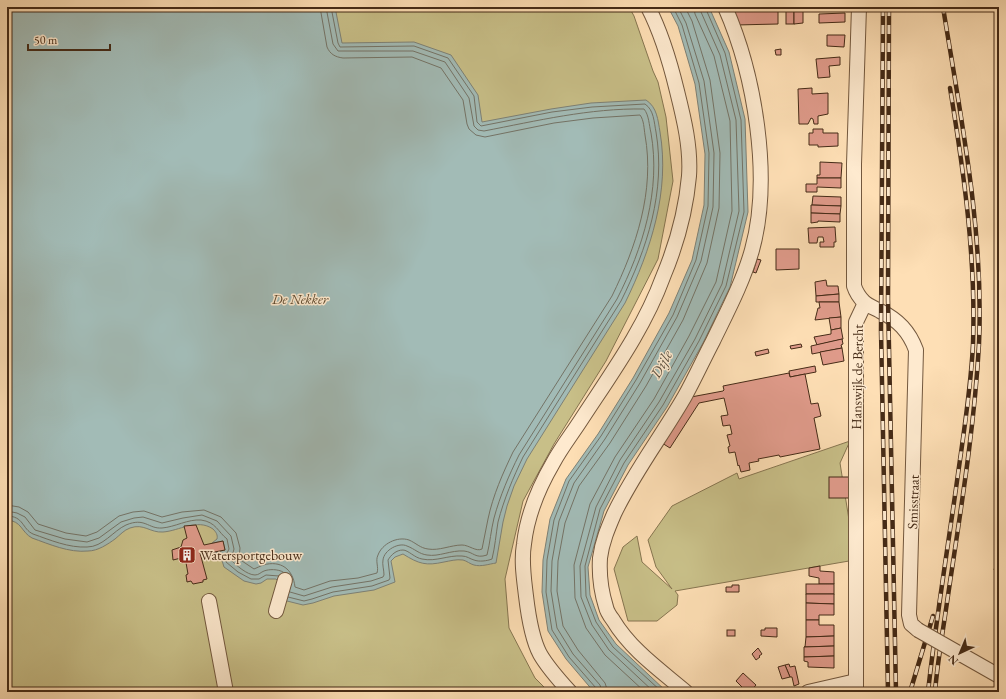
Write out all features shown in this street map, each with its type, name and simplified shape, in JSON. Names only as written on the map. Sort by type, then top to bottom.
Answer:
[{"type":"street","points":[[570,692],[555,676],[540,653],[532,629],[523,569],[524,545],[527,526],[538,493],[552,464],[645,318],[663,278],[675,242],[684,206],[689,176],[688,143],[671,66],[658,26],[648,7]]},
{"type":"street","points":[[686,692],[631,646],[618,629],[606,609],[601,585],[600,558],[605,534],[624,492],[685,396],[736,293],[752,251],[760,214],[760,170],[757,131],[752,93],[742,56],[725,7]]},
{"type":"street","points":[[859,7],[854,164],[854,286],[858,295],[865,303]]},
{"type":"street","name":"Smisstraat","points":[[865,303],[895,320],[906,329],[916,350],[909,615],[911,624],[918,630],[999,676]]},
{"type":"street","name":"Hanswijk de Bercht","points":[[808,692],[856,686],[856,322],[865,303]]},
{"type":"street","points":[[276,611],[285,580]]},
{"type":"street","points":[[209,601],[226,692]]},
{"type":"green space","name":"De Nekker","points":[[7,7],[629,7],[634,16],[658,82],[666,117],[673,181],[658,259],[606,361],[554,444],[523,501],[505,579],[509,628],[535,678],[549,692],[7,692]]},
{"type":"green space","points":[[850,441],[840,463],[849,520],[849,561],[675,591],[678,595],[677,605],[657,621],[628,621],[614,569],[623,547],[637,536],[642,562],[672,589],[656,567],[648,540],[672,506],[737,473],[739,479]]},
{"type":"water","name":"De Nekker","points":[[7,7],[335,7],[342,43],[414,42],[451,55],[478,95],[482,122],[591,103],[646,100],[653,106],[658,118],[660,132],[662,176],[656,220],[643,262],[625,303],[527,459],[514,486],[507,506],[496,563],[477,566],[463,560],[453,560],[427,564],[418,562],[403,554],[395,557],[391,561],[395,582],[374,590],[334,596],[303,605],[275,598],[280,583],[276,579],[267,579],[256,584],[244,581],[224,567],[220,554],[213,553],[225,550],[223,541],[212,543],[217,539],[217,535],[213,529],[207,526],[194,525],[163,532],[154,531],[143,527],[135,527],[126,530],[99,549],[92,551],[74,551],[59,548],[32,538],[28,536],[16,522],[7,520]]},
{"type":"water","name":"Dijle","points":[[668,7],[709,7],[729,52],[745,119],[748,212],[730,287],[703,343],[667,407],[628,465],[604,511],[588,567],[590,595],[599,620],[616,644],[667,692],[594,692],[566,659],[548,631],[542,592],[543,560],[550,519],[566,479],[598,434],[633,378],[669,313],[692,260],[704,205],[705,154],[695,84],[678,26]]},
{"type":"building","points":[[731,7],[778,7],[778,24],[736,25]]},
{"type":"building","points":[[786,7],[794,7],[794,24],[786,24]]},
{"type":"building","points":[[794,7],[811,7],[811,10],[803,11],[803,23],[794,24]]},
{"type":"building","points":[[845,13],[845,22],[819,23],[819,14]]},
{"type":"building","points":[[827,35],[845,35],[844,47],[827,46]]},
{"type":"building","points":[[781,49],[781,55],[776,55],[775,50]]},
{"type":"building","points":[[840,57],[840,65],[829,66],[830,77],[818,78],[816,59]]},
{"type":"building","points":[[812,88],[812,94],[828,93],[828,114],[818,116],[818,124],[814,124],[813,119],[811,118],[808,124],[799,124],[798,89]]},
{"type":"building","points":[[813,129],[823,129],[823,133],[838,133],[838,146],[818,147],[818,145],[809,145],[809,133],[813,133]]},
{"type":"building","points":[[820,162],[842,163],[841,178],[817,178],[817,175],[820,175]]},
{"type":"building","points":[[817,178],[841,178],[841,188],[817,187],[817,192],[806,192],[806,184],[817,184]]},
{"type":"building","points":[[813,196],[841,197],[841,206],[812,205]]},
{"type":"building","points":[[811,205],[841,206],[840,214],[811,213]]},
{"type":"building","points":[[811,213],[840,214],[840,222],[818,221],[811,223]]},
{"type":"building","points":[[835,227],[836,242],[834,242],[834,247],[820,247],[820,242],[824,242],[823,237],[818,237],[817,243],[809,243],[808,228]]},
{"type":"building","points":[[776,249],[799,249],[799,269],[776,270]]},
{"type":"building","points":[[757,259],[761,260],[756,273],[753,272]]},
{"type":"building","points":[[826,280],[827,286],[838,286],[839,294],[816,296],[815,282]]},
{"type":"building","points":[[839,294],[839,302],[816,302],[816,296]]},
{"type":"building","points":[[819,302],[839,302],[841,317],[815,320],[818,308],[820,308]]},
{"type":"building","points":[[841,317],[841,328],[831,330],[829,318]]},
{"type":"building","points":[[841,328],[843,339],[817,345],[814,337],[831,334],[831,330]]},
{"type":"building","points":[[842,339],[842,348],[812,354],[811,346]]},
{"type":"building","points":[[801,344],[802,347],[791,349],[790,346]]},
{"type":"building","points":[[842,348],[844,361],[823,365],[820,352]]},
{"type":"building","points":[[768,349],[769,353],[756,356],[755,352]]},
{"type":"building","points":[[815,366],[816,372],[790,377],[789,371]]},
{"type":"building","points":[[789,373],[790,377],[805,374],[811,404],[818,403],[821,416],[814,418],[820,449],[780,457],[779,455],[758,459],[759,461],[749,463],[750,470],[741,472],[735,452],[729,453],[728,447],[730,446],[727,435],[732,434],[730,425],[723,426],[721,416],[728,415],[724,398],[699,403],[670,448],[662,443],[691,397],[723,391],[723,386]]},
{"type":"building","points":[[829,477],[850,477],[850,498],[829,498]]},
{"type":"building","name":"Watersportgebouw","points":[[196,525],[204,545],[223,541],[225,550],[204,554],[200,553],[207,579],[203,580],[203,582],[193,584],[191,581],[187,582],[186,575],[188,574],[185,557],[173,560],[172,550],[181,547],[183,540],[187,538],[184,526]]},
{"type":"building","points":[[999,550],[999,571],[994,570]]},
{"type":"building","points":[[820,566],[820,571],[834,572],[834,584],[819,584],[819,578],[809,576],[809,568]]},
{"type":"building","points":[[806,584],[834,584],[834,594],[806,594]]},
{"type":"building","points":[[732,585],[739,585],[739,592],[726,592],[726,587],[732,587]]},
{"type":"building","points":[[806,594],[834,594],[834,604],[806,603]]},
{"type":"building","points":[[806,603],[834,604],[834,615],[819,615],[819,620],[806,620]]},
{"type":"building","points":[[806,620],[819,620],[819,625],[834,625],[834,636],[806,637]]},
{"type":"building","points":[[765,628],[777,628],[777,637],[761,636],[761,630],[765,630]]},
{"type":"building","points":[[727,630],[735,630],[735,636],[727,636]]},
{"type":"building","points":[[834,636],[834,646],[805,647],[806,637]]},
{"type":"building","points":[[834,646],[834,656],[804,657],[804,647]]},
{"type":"building","points":[[758,648],[762,654],[756,660],[752,654]]},
{"type":"building","points":[[834,656],[834,668],[808,667],[808,662],[804,661],[804,657]]},
{"type":"building","points":[[789,664],[790,667],[795,666],[799,684],[794,686],[792,677],[790,677],[785,665]]},
{"type":"building","points":[[785,665],[790,677],[782,679],[778,667]]},
{"type":"building","points":[[743,673],[756,685],[750,692],[740,692],[743,688],[736,681]]},
{"type":"railway","points":[[883,7],[881,331],[888,692]]},
{"type":"railway","points":[[889,7],[888,299],[896,692]]},
{"type":"railway","points":[[935,692],[939,654],[965,480],[977,378],[980,302],[975,217],[970,175],[943,7]]},
{"type":"railway","points":[[928,692],[938,610],[967,409],[973,344],[973,280],[971,248],[960,152],[950,88]]},
{"type":"railway","points":[[910,692],[933,616]]},
{"type":"place","name":"Watersportgebouw","points":[[187,555]]}]
